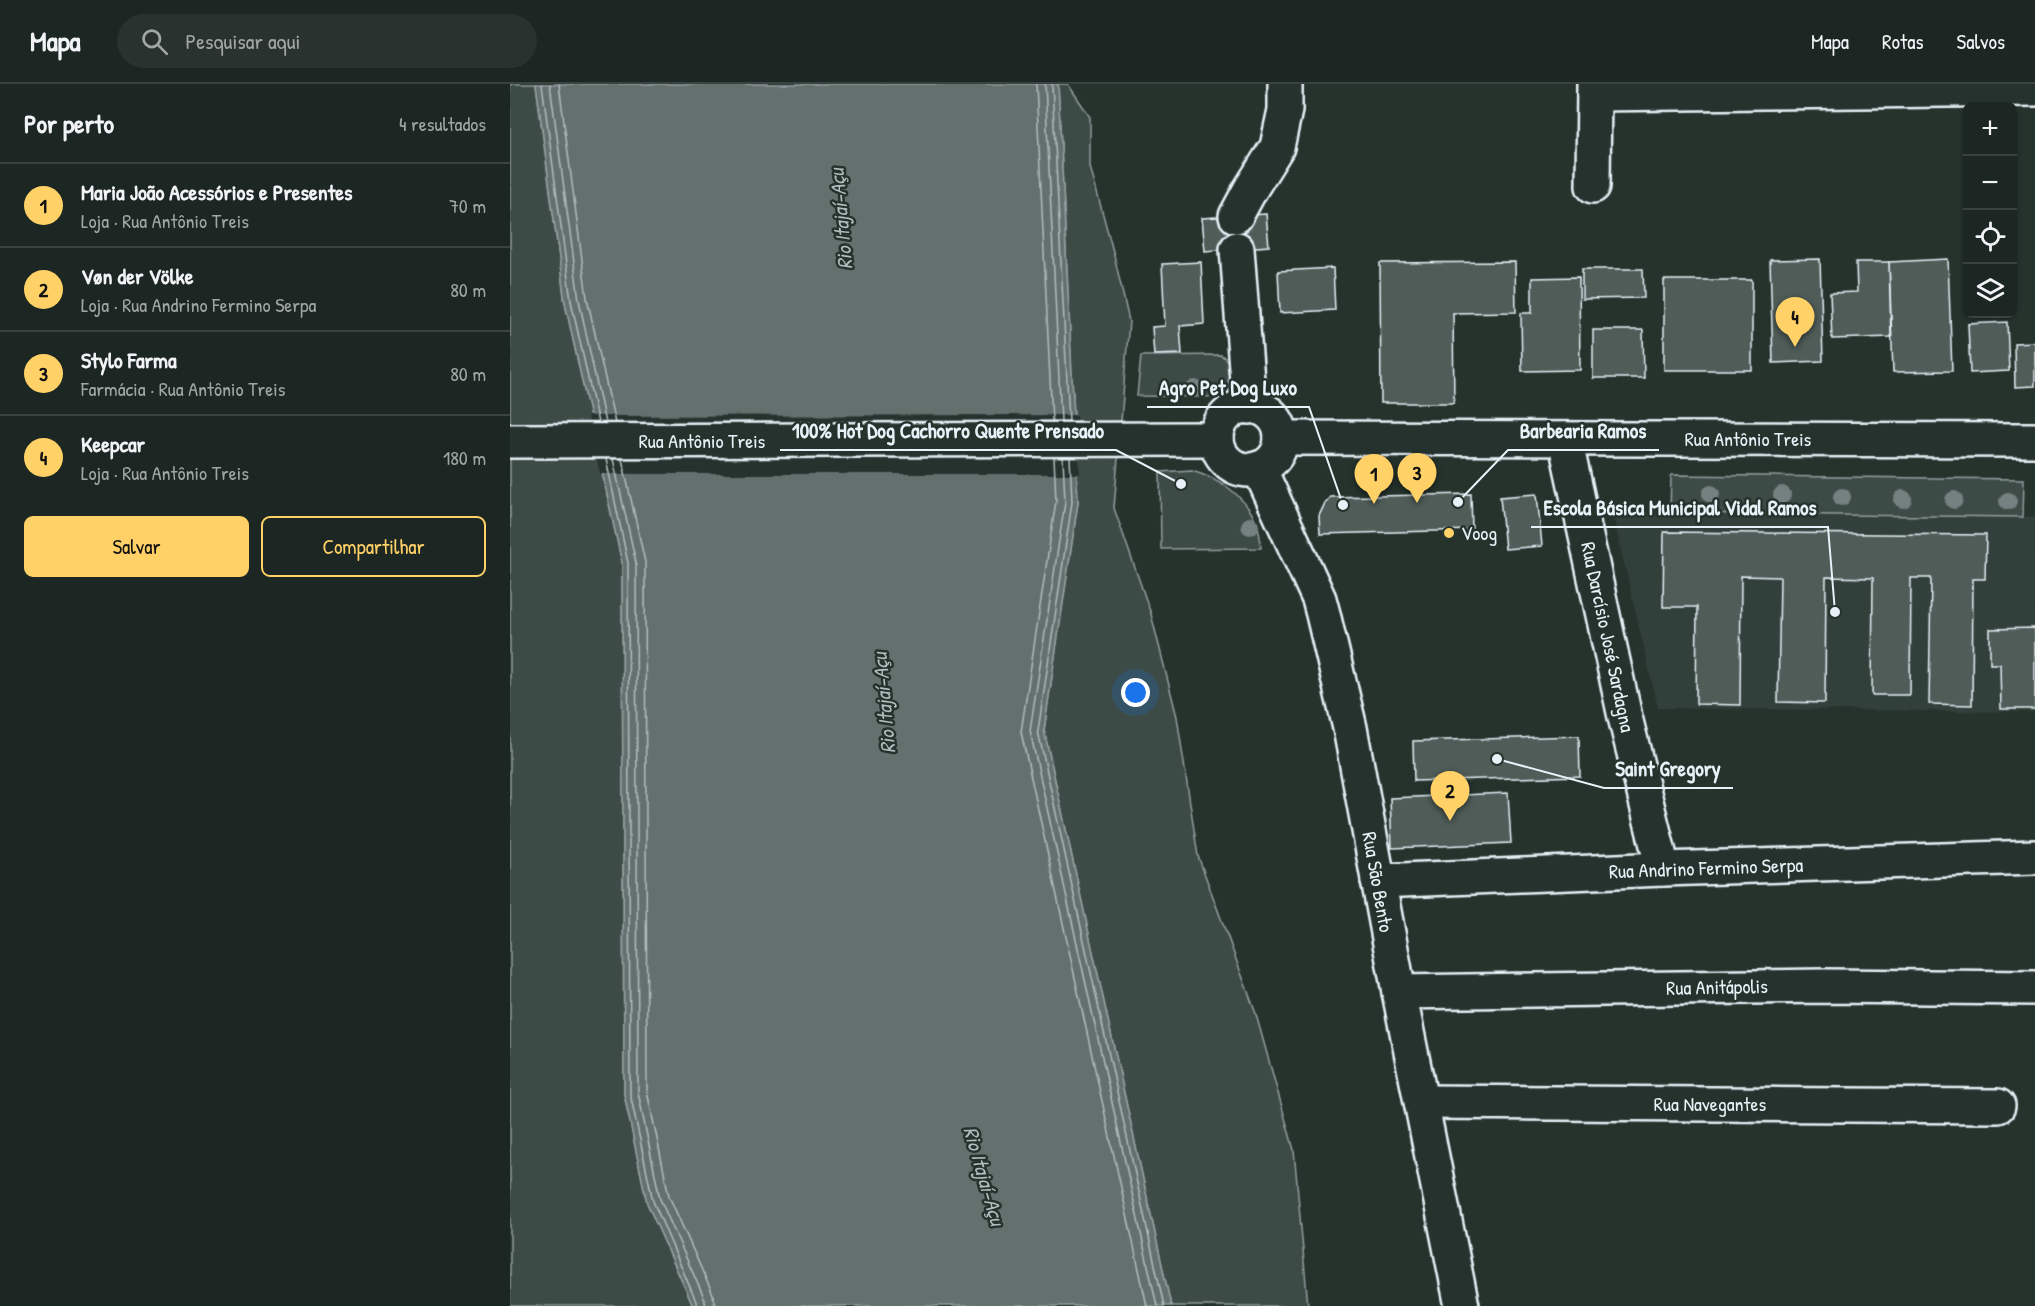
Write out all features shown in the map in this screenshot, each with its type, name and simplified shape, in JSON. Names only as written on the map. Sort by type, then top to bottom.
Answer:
[{"type":"street","points":[[1236,216],[1277,147],[1285,111],[1285,84]]},
{"type":"street","points":[[1593,186],[1594,89],[2035,89]]},
{"type":"street","points":[[1237,249],[1249,406]]},
{"type":"street","points":[[1249,406],[1268,412],[1280,429],[1281,438],[1275,457],[1268,464],[1259,468],[1239,469],[1223,457],[1217,439],[1223,420],[1239,408],[1249,406]]},
{"type":"street","name":"Rua Antônio Treis","points":[[1281,438],[2035,440]]},
{"type":"street","name":"Rua Antônio Treis","points":[[510,441],[1217,439]]},
{"type":"street","name":"Rua Darcísio José Sardagna","points":[[1564,439],[1624,717],[1663,869]]},
{"type":"street","name":"Rua São Bento","points":[[1259,468],[1319,599],[1350,728],[1399,993],[1461,1306]]},
{"type":"street","name":"Rua Andrino Fermino Serpa","points":[[1378,881],[2035,857]]},
{"type":"street","name":"Rua Anitápolis","points":[[1399,993],[1824,986],[2035,988]]},
{"type":"street","name":"Rua Navegantes","points":[[1422,1102],[1998,1106]]},
{"type":"shaded area","points":[[510,84],[536,84],[565,303],[622,563],[624,1094],[647,1203],[693,1306],[510,1306]]},
{"type":"shaded area","points":[[1058,84],[1068,84],[1090,117],[1090,167],[1129,321],[1114,508],[1151,614],[1177,717],[1198,856],[1255,1011],[1294,1150],[1308,1306],[1171,1306],[1044,730],[1078,502]]},
{"type":"shaded area","points":[[1221,355],[1230,368],[1231,397],[1137,396],[1141,356]]},
{"type":"shaded area","points":[[1192,470],[1222,483],[1239,497],[1252,514],[1258,527],[1261,548],[1161,549],[1160,472]]},
{"type":"shaded area","points":[[1671,475],[2024,479],[2023,517],[1670,513]]},
{"type":"shaded area","points":[[1612,512],[2035,517],[2035,712],[1658,708]]},
{"type":"water","name":"Rio Itajaí-Açu","points":[[536,84],[1058,84],[1078,502],[1044,730],[1171,1306],[693,1306],[647,1203],[624,1094],[622,563],[565,303]]},
{"type":"pier","points":[[1077,415],[1080,474],[600,474],[587,416]]},
{"type":"building","points":[[1266,214],[1269,246],[1205,251],[1202,218]]},
{"type":"building","points":[[1820,259],[1823,361],[1773,363],[1770,260]]},
{"type":"building","points":[[1948,259],[1952,371],[1893,372],[1889,262]]},
{"type":"building","points":[[1201,262],[1204,324],[1180,326],[1182,354],[1154,355],[1152,327],[1165,326],[1162,264]]},
{"type":"building","points":[[1515,262],[1516,312],[1453,313],[1454,403],[1381,403],[1380,263]]},
{"type":"building","points":[[1856,262],[1889,262],[1891,337],[1832,339],[1830,293],[1857,292]]},
{"type":"building","points":[[1333,268],[1335,310],[1280,313],[1278,271]]},
{"type":"building","points":[[1582,269],[1643,269],[1644,298],[1582,299]]},
{"type":"building","points":[[1579,277],[1580,370],[1522,371],[1521,313],[1532,313],[1532,278]]},
{"type":"building","points":[[1664,280],[1752,280],[1752,370],[1664,370]]},
{"type":"building","points":[[2007,322],[2009,371],[1970,373],[1968,324]]},
{"type":"building","points":[[1593,330],[1643,330],[1644,378],[1593,378]]},
{"type":"building","points":[[2035,342],[2035,386],[2015,387],[2014,343]]},
{"type":"building","points":[[1471,494],[1472,530],[1320,534],[1319,516],[1330,497]]},
{"type":"building","points":[[1537,494],[1542,546],[1505,549],[1500,497]]},
{"type":"building","points":[[1664,532],[1986,535],[1985,579],[1973,579],[1972,705],[1929,704],[1931,578],[1911,578],[1910,695],[1872,695],[1873,578],[1826,577],[1825,703],[1778,702],[1780,577],[1741,576],[1740,705],[1696,704],[1697,607],[1663,607]]},
{"type":"building","points":[[2035,628],[2035,709],[2001,709],[2000,664],[1990,664],[1990,629]]},
{"type":"building","points":[[1579,736],[1580,776],[1414,781],[1413,741]]},
{"type":"building","points":[[1508,793],[1511,843],[1392,848],[1390,798]]},
{"type":"place","name":"Keepcar","points":[[1795,347]]},
{"type":"place","name":"100% Hot Dog Cachorro Quente Prensado","points":[[1181,484]]},
{"type":"place","name":"Barbearia Ramos","points":[[1458,502]]},
{"type":"place","name":"Stylo Farma","points":[[1417,503]]},
{"type":"place","name":"Maria João Acessórios e Presentes","points":[[1374,504]]},
{"type":"place","name":"Agro Pet Dog Luxo","points":[[1343,505]]},
{"type":"place","name":"Voog","points":[[1449,533]]},
{"type":"place","name":"Escola Básica Municipal Vidal Ramos","points":[[1835,612]]},
{"type":"place","name":"Saint Gregory","points":[[1497,759]]},
{"type":"place","name":"Vøn der Völke","points":[[1450,821]]}]
